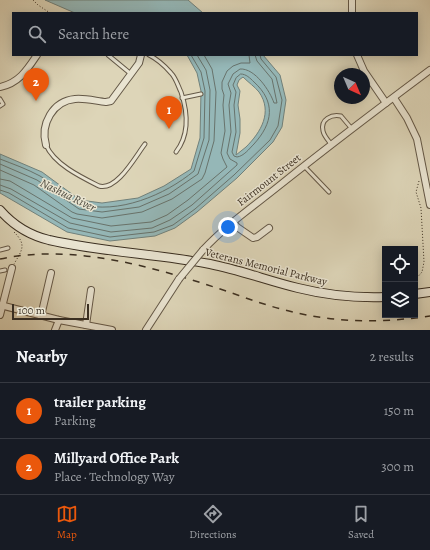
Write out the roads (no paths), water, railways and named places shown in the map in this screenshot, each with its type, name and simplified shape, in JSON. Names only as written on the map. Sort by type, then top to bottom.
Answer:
[{"type":"main road","name":"Veterans Memorial Parkway","points":[[0,210],[18,227],[42,239],[212,265],[293,287],[322,293],[355,297],[382,297]]},
{"type":"main road","points":[[418,294],[430,292]]},
{"type":"street","points":[[352,0],[352,12]]},
{"type":"street","points":[[0,87],[21,77],[36,56]]},
{"type":"street","points":[[46,145],[44,136],[46,124],[51,114],[58,106],[76,99],[110,102],[139,63],[141,56]]},
{"type":"street","points":[[357,56],[364,71],[386,103]]},
{"type":"street","name":"Fairmount Street","points":[[146,330],[176,283],[203,250],[233,222],[430,70]]},
{"type":"street","points":[[394,98],[407,118],[417,139],[430,205]]},
{"type":"street","points":[[233,222],[241,230],[253,238],[257,237],[269,228]]},
{"type":"street","points":[[0,315],[1,305],[12,268]]},
{"type":"street","points":[[41,316],[51,273]]},
{"type":"street","points":[[86,325],[91,290]]},
{"type":"street","points":[[1,305],[41,316],[112,330]]},
{"type":"street","points":[[55,330],[59,320]]},
{"type":"lane","points":[[109,56],[131,74]]},
{"type":"lane","points":[[150,56],[171,73],[178,85],[182,98],[186,116],[186,128],[182,142],[176,152]]},
{"type":"lane","points":[[182,98],[201,94]]},
{"type":"lane","points":[[0,99],[4,104],[0,106]]},
{"type":"lane","points":[[331,145],[322,129],[326,119],[333,115],[341,116],[352,129]]},
{"type":"lane","points":[[46,145],[70,170],[97,185],[104,187],[110,186],[118,181],[144,144]]},
{"type":"lane","points":[[304,166],[329,192]]},
{"type":"lane","points":[[0,250],[8,248]]},
{"type":"lane","points":[[0,271],[5,270]]},
{"type":"water","points":[[45,0],[188,0],[202,12],[73,12]]},
{"type":"water","name":"Nashua River","points":[[188,56],[264,56],[280,75],[286,100],[282,127],[273,142],[237,178],[197,212],[175,228],[155,236],[110,241],[67,232],[0,193],[0,154],[42,172],[80,200],[102,203],[138,198],[164,186],[191,169],[200,138],[201,91],[197,73]],"holes":[[[243,77],[256,88],[263,99],[265,107],[263,121],[256,135],[246,147],[236,155],[240,133],[238,105],[240,91],[237,85],[239,80]]]},
{"type":"railway","points":[[0,259],[27,255],[54,254],[81,255],[108,259],[162,271],[279,309],[324,318],[377,321],[430,316]]},
{"type":"place","name":"Millyard Office Park","points":[[36,101]]},
{"type":"place","name":"trailer parking","points":[[169,129]]}]
